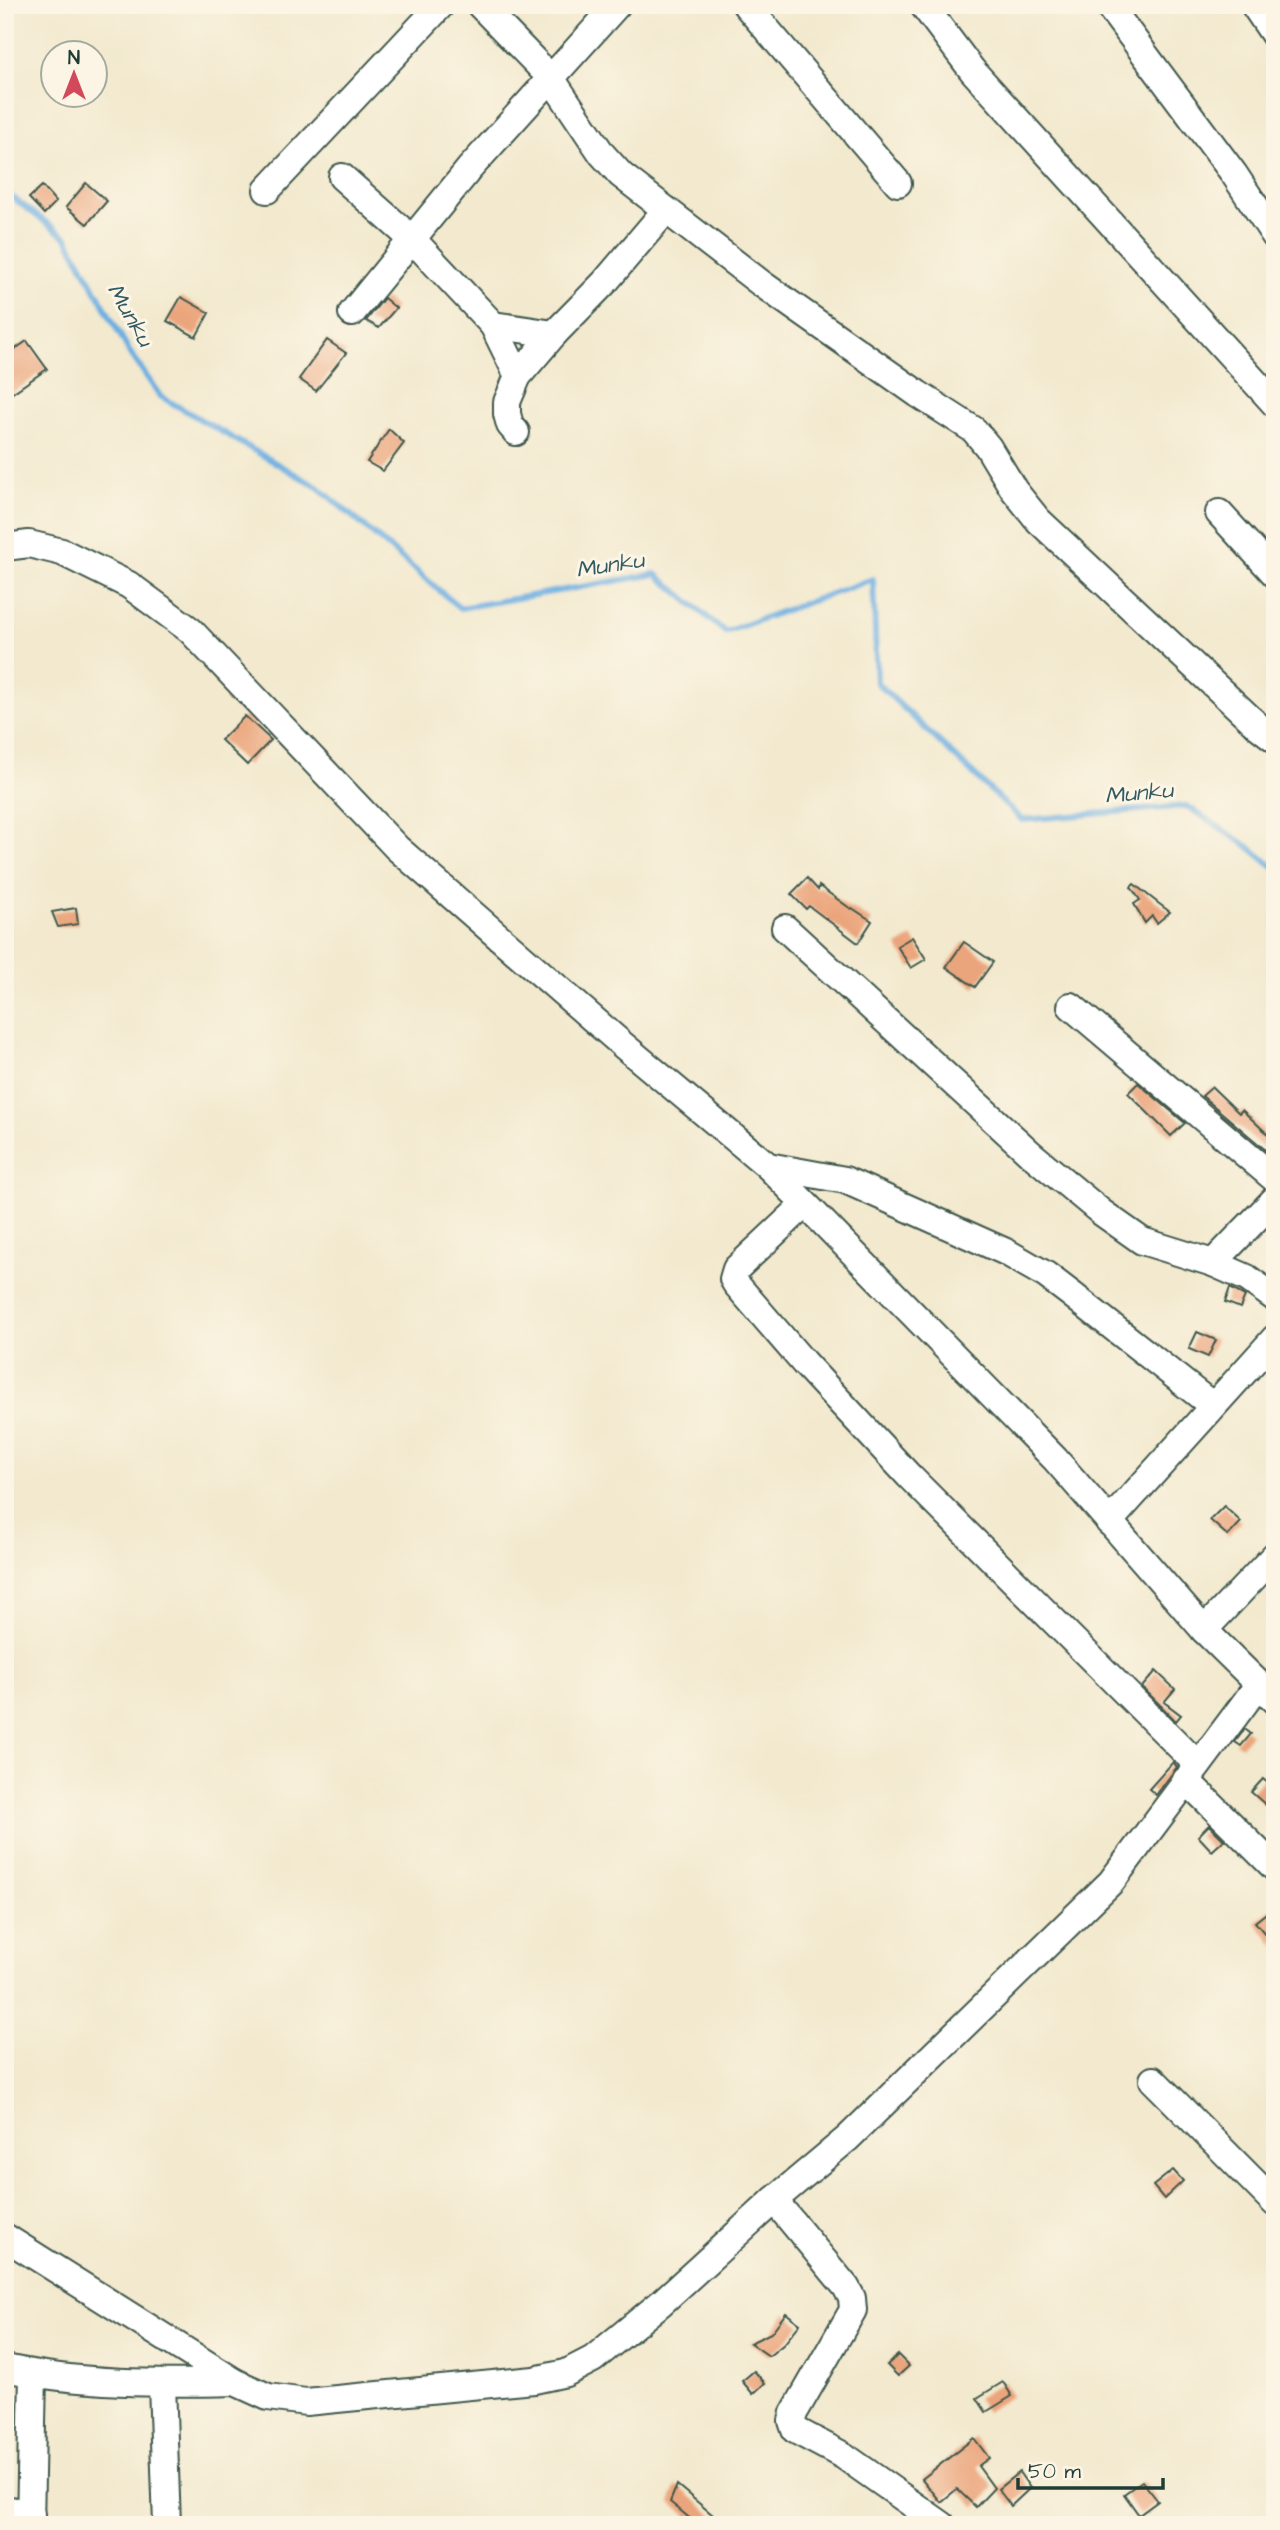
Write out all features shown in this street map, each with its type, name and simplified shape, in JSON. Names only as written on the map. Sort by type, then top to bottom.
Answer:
[{"type":"street","points":[[267,190],[441,5]]},
{"type":"street","points":[[480,5],[551,78],[602,154],[621,175],[762,284],[918,394],[974,430],[988,447],[1014,490],[1038,520],[1275,739]]},
{"type":"street","points":[[352,313],[470,168],[617,5]]},
{"type":"street","points":[[746,5],[898,183]]},
{"type":"street","points":[[923,5],[972,70],[1275,404]]},
{"type":"street","points":[[1108,5],[1234,174],[1275,236]]},
{"type":"street","points":[[1254,5],[1275,36]]},
{"type":"street","points":[[342,177],[413,240],[494,325],[518,376]]},
{"type":"street","points":[[516,432],[510,425],[507,402],[518,376],[554,334],[605,282],[666,210]]},
{"type":"street","points":[[494,325],[554,334]]},
{"type":"street","points":[[1219,513],[1275,574]]},
{"type":"street","points":[[5,547],[29,544],[62,552],[129,585],[190,630],[397,848],[768,1166],[1055,1459],[1203,1630],[1267,1692],[1192,1773],[1111,1882],[848,2138],[774,2200],[661,2304],[593,2360],[566,2373],[534,2380],[306,2402],[268,2397],[235,2382],[5,2237]]},
{"type":"street","points":[[785,928],[1031,1154],[1101,1212],[1142,1241],[1213,1263],[1247,1278],[1275,1298]]},
{"type":"street","points":[[1070,1006],[1275,1179]]},
{"type":"street","points":[[768,1166],[845,1180],[1006,1252],[1071,1294],[1213,1406]]},
{"type":"street","points":[[1213,1263],[1275,1199]]},
{"type":"street","points":[[804,1205],[736,1269],[733,1279],[736,1284],[804,1363],[1192,1773],[1275,1868]]},
{"type":"street","points":[[1109,1522],[1275,1338]]},
{"type":"street","points":[[1203,1630],[1275,1555]]},
{"type":"street","points":[[1153,2080],[1275,2203]]},
{"type":"street","points":[[774,2200],[846,2287],[852,2298],[853,2309],[794,2413],[792,2421],[795,2430],[844,2456],[942,2525]]},
{"type":"street","points":[[5,2368],[33,2374],[162,2384],[235,2382]]},
{"type":"street","points":[[22,2516],[33,2374]]},
{"type":"street","points":[[162,2384],[167,2525]]},
{"type":"building","points":[[86,183],[107,201],[87,224],[66,207]]},
{"type":"building","points":[[42,186],[56,202],[44,214],[29,198]]},
{"type":"building","points":[[181,297],[209,313],[196,337],[167,321]]},
{"type":"building","points":[[384,298],[396,308],[379,328],[366,321]]},
{"type":"building","points":[[327,340],[346,353],[316,391],[299,379]]},
{"type":"building","points":[[27,341],[47,369],[5,398],[5,356]]},
{"type":"building","points":[[389,429],[404,443],[383,471],[367,462]]},
{"type":"building","points":[[245,716],[271,740],[247,765],[221,740]]},
{"type":"building","points":[[807,878],[818,890],[819,886],[872,921],[858,943],[809,906],[806,909],[791,894]]},
{"type":"building","points":[[1134,884],[1170,912],[1157,923],[1152,916],[1145,923],[1134,904],[1140,900],[1131,887]]},
{"type":"building","points":[[76,908],[78,924],[58,927],[52,912]]},
{"type":"building","points":[[912,937],[926,959],[911,968],[897,946]]},
{"type":"building","points":[[964,942],[993,962],[975,987],[946,967]]},
{"type":"building","points":[[1138,1083],[1185,1123],[1171,1136],[1128,1093]]},
{"type":"building","points":[[1212,1087],[1239,1113],[1242,1110],[1275,1141],[1275,1158],[1202,1096]]},
{"type":"building","points":[[1230,1288],[1245,1296],[1240,1308],[1225,1302]]},
{"type":"building","points":[[1197,1332],[1216,1340],[1208,1357],[1189,1349]]},
{"type":"building","points":[[1224,1506],[1241,1522],[1228,1536],[1210,1520]]},
{"type":"building","points":[[1156,1671],[1175,1689],[1164,1702],[1181,1715],[1176,1721],[1142,1687]]},
{"type":"building","points":[[1245,1729],[1251,1734],[1241,1746],[1235,1742]]},
{"type":"building","points":[[1173,1762],[1177,1767],[1156,1795],[1149,1789]]},
{"type":"building","points":[[1263,1779],[1275,1789],[1275,1813],[1251,1792]]},
{"type":"building","points":[[1209,1825],[1224,1840],[1212,1851],[1198,1836]]},
{"type":"building","points":[[1275,1906],[1275,1946],[1255,1922]]},
{"type":"building","points":[[1173,2170],[1183,2181],[1164,2199],[1153,2186]]},
{"type":"building","points":[[786,2313],[800,2324],[784,2344],[769,2356],[750,2343],[771,2333]]},
{"type":"building","points":[[898,2355],[909,2366],[898,2376],[887,2365]]},
{"type":"building","points":[[754,2371],[765,2383],[753,2394],[742,2381]]},
{"type":"building","points":[[1003,2382],[1012,2396],[986,2412],[977,2398]]},
{"type":"building","points":[[974,2438],[989,2458],[978,2466],[994,2488],[976,2507],[957,2489],[941,2502],[922,2479]]},
{"type":"building","points":[[1019,2472],[1030,2488],[1011,2506],[998,2489]]},
{"type":"building","points":[[1142,2481],[1158,2501],[1139,2515],[1124,2494]]},
{"type":"building","points":[[677,2485],[725,2525],[698,2525],[670,2502]]},
{"type":"waterway","name":"Munku","points":[[5,192],[67,238],[129,351],[160,396],[319,488],[460,608],[656,574],[725,632],[873,579],[877,683],[1022,820],[1187,806],[1249,847],[1275,868]]}]
